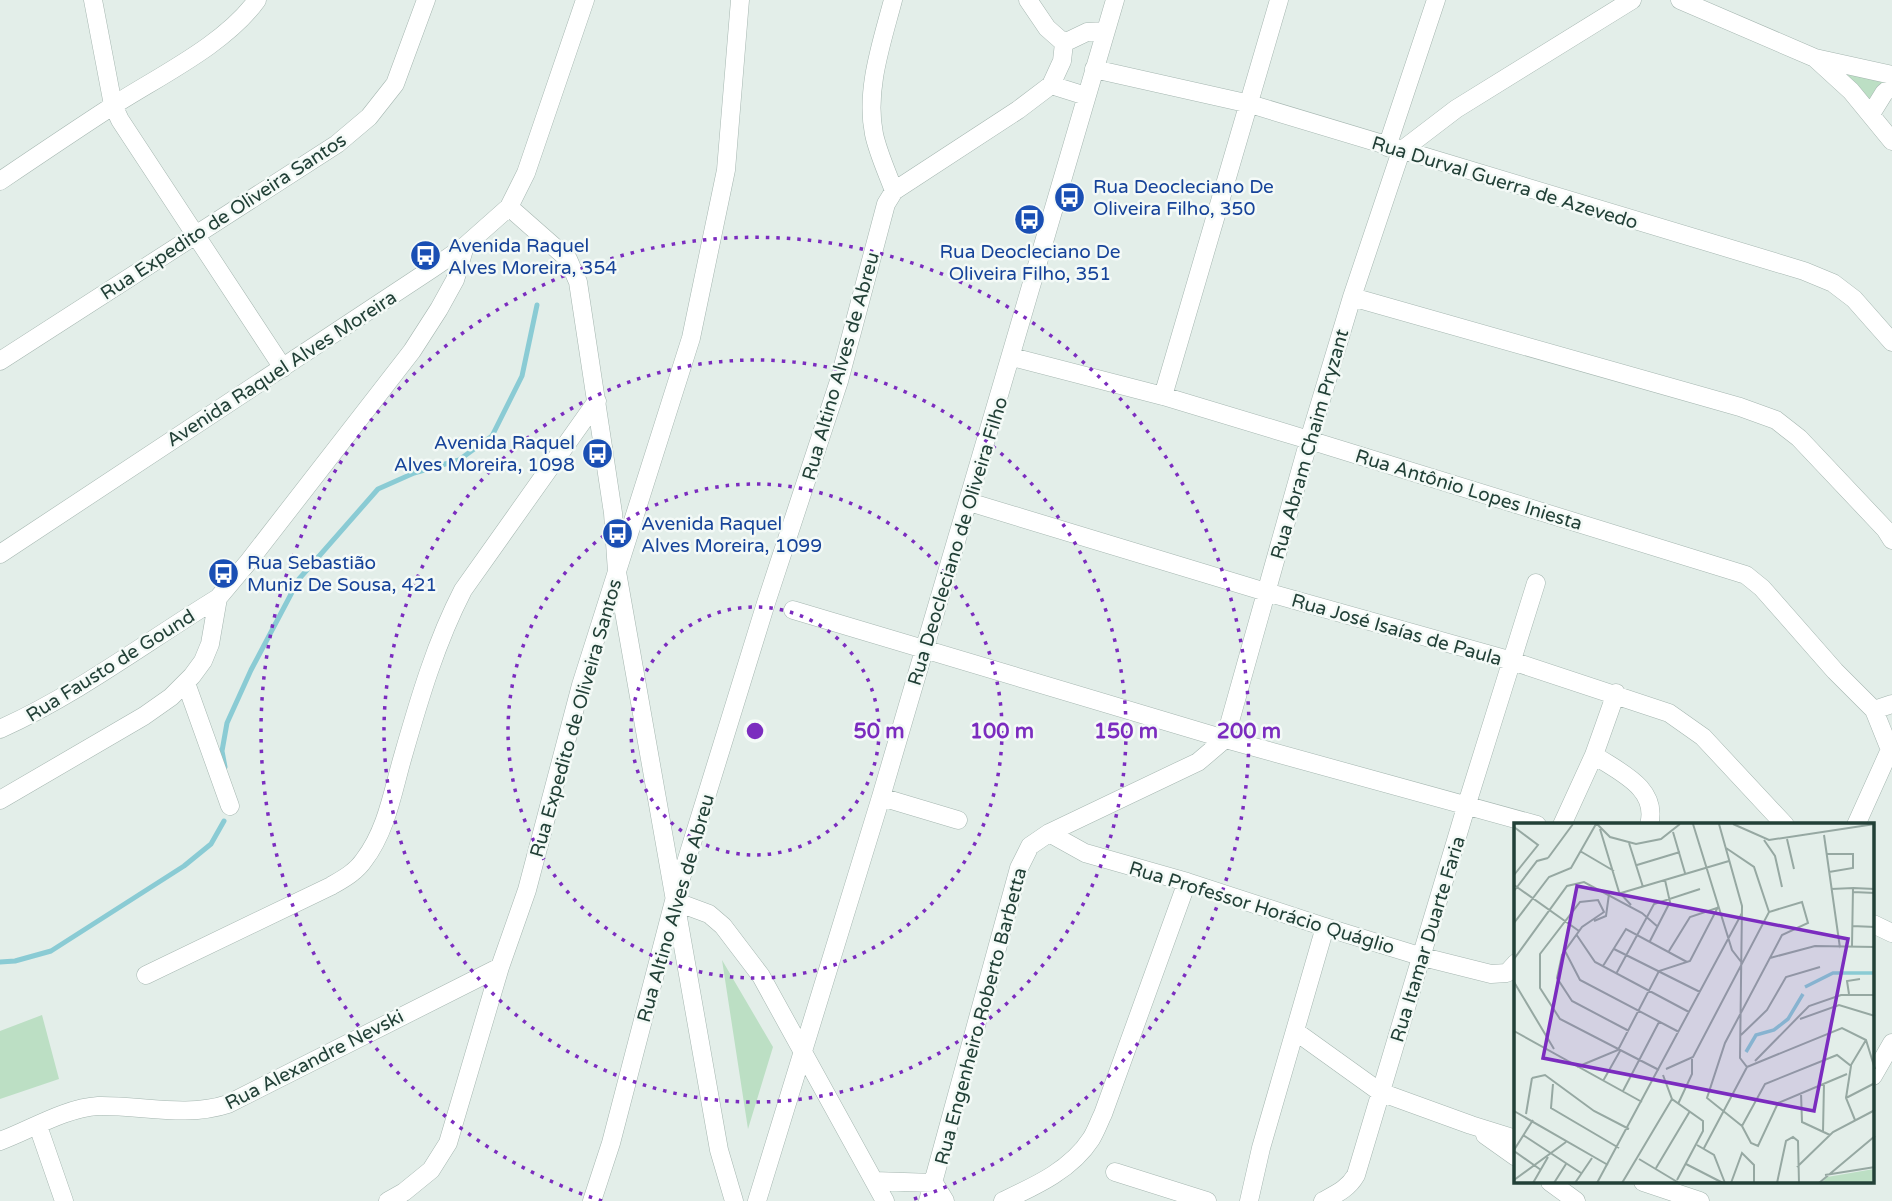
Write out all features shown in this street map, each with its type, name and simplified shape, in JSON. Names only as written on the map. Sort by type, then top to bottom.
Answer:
[{"type":"street","points":[[93,0],[113,105],[194,235],[283,368]]},
{"type":"street","points":[[0,181],[113,105],[193,56],[229,29],[257,0]]},
{"type":"street","name":"Rua Expedito de Oliveira Santos","points":[[0,361],[337,144],[369,117],[395,84],[426,0]]},
{"type":"street","points":[[584,0],[526,173],[509,207],[568,259],[578,282],[613,513],[617,572],[719,1150],[734,1201]]},
{"type":"street","name":"Rua Expedito de Oliveira Santos","points":[[388,1201],[431,1170],[448,1143],[500,967],[527,890],[581,685],[691,338],[726,170],[740,0]]},
{"type":"street","points":[[893,0],[877,60],[871,115],[874,135],[894,191],[1018,110],[1051,85],[1062,61],[1064,43]]},
{"type":"street","points":[[1028,0],[1055,37],[1064,43]]},
{"type":"street","name":"Rua Deocleciano de Oliveira Filho","points":[[757,1201],[969,502],[1115,0]]},
{"type":"street","points":[[1163,396],[1279,0]]},
{"type":"street","name":"Rua Abram Chaim Pryzant","points":[[1225,739],[1436,0]]},
{"type":"street","points":[[1394,149],[1632,0]]},
{"type":"street","points":[[1680,0],[1815,58],[1892,75]]},
{"type":"street","points":[[1064,43],[1087,32],[1104,31]]},
{"type":"street","points":[[1815,58],[1851,91],[1892,141]]},
{"type":"street","name":"Rua Durval Guerra de Azevedo","points":[[1094,69],[1250,104],[1804,271],[1833,283],[1854,299],[1892,342]]},
{"type":"street","points":[[1051,85],[1086,96]]},
{"type":"street","points":[[1871,114],[1884,93],[1892,86]]},
{"type":"street","name":"Rua Altino Alves de Abreu","points":[[592,1201],[611,1143],[674,901],[766,603],[839,381],[886,204],[894,191]]},
{"type":"street","name":"Avenida Raquel Alves Moreira","points":[[0,554],[465,246],[509,207]]},
{"type":"street","points":[[0,800],[144,716],[186,683],[203,661],[210,644],[218,598],[412,351],[454,280],[465,246]]},
{"type":"street","points":[[1352,297],[1740,407],[1776,420],[1800,438],[1885,528],[1892,540]]},
{"type":"street","name":"Rua Antônio Lopes Iniesta","points":[[1012,357],[1163,396],[1746,575],[1762,588],[1835,671],[1874,710],[1891,748]]},
{"type":"street","points":[[146,975],[331,887],[364,861],[388,810],[403,755],[449,617],[463,590],[597,401]]},
{"type":"street","name":"Rua José Isaías de Paula","points":[[969,502],[1266,592],[1512,661],[1616,693],[1669,713],[1703,737],[1783,823]]},
{"type":"street","name":"Rua Itamar Duarte Faria","points":[[1323,1201],[1344,1190],[1356,1175],[1536,583]]},
{"type":"street","name":"Rua Fausto de Gound","points":[[0,729],[31,715],[98,676],[218,598]]},
{"type":"street","points":[[793,610],[1225,739],[1529,823]]},
{"type":"street","points":[[186,683],[230,806]]},
{"type":"street","points":[[1563,823],[1594,755],[1616,693]]},
{"type":"street","points":[[1874,710],[1892,704]]},
{"type":"street","name":"Rua Engenheiro Roberto Barbetta","points":[[928,1201],[1019,868],[1030,846],[1049,833],[1198,762],[1225,739]]},
{"type":"street","points":[[1857,823],[1891,748]]},
{"type":"street","points":[[1594,755],[1643,790],[1651,807],[1649,823]]},
{"type":"street","points":[[881,797],[958,820]]},
{"type":"street","name":"Rua Professor Horácio Quáglio","points":[[1049,833],[1084,853],[1187,882],[1423,957],[1491,974],[1507,973],[1514,965]]},
{"type":"street","points":[[1003,1201],[1049,1177],[1073,1160],[1091,1139],[1103,1114],[1187,882]]},
{"type":"street","points":[[674,901],[709,914],[723,926],[761,976],[885,1201]]},
{"type":"street","points":[[1874,924],[1892,933]]},
{"type":"street","points":[[1249,1201],[1261,1148],[1325,928]]},
{"type":"street","name":"Rua Alexandre Nevski","points":[[0,1141],[77,1109],[97,1107],[212,1110],[500,967]]},
{"type":"street","points":[[1295,1031],[1380,1092],[1514,1138]]},
{"type":"street","points":[[1874,1074],[1892,1043]]},
{"type":"street","points":[[1471,1125],[1514,1156]]},
{"type":"street","points":[[38,1126],[64,1201]]},
{"type":"street","points":[[1115,1172],[1207,1201]]},
{"type":"street","points":[[874,1181],[934,1183],[945,1201]]},
{"type":"street","points":[[1553,1184],[1576,1201]]},
{"type":"street","points":[[1661,1185],[1700,1201]]},
{"type":"green space","points":[[1832,68],[1892,79],[1870,107]]},
{"type":"green space","points":[[722,960],[773,1047],[748,1129]]},
{"type":"green space","points":[[42,1015],[59,1079],[0,1099],[0,1031]]},
{"type":"waterway","points":[[225,767],[222,751],[227,723],[251,670],[299,579],[378,489],[414,473],[459,460],[492,436],[522,376],[537,305]]},
{"type":"waterway","points":[[0,962],[15,961],[51,951],[184,866],[211,844],[224,821]]},
{"type":"place","name":"Rua Deocleciano De Oliveira Filho, 350","points":[[1070,197]]},
{"type":"place","name":"Rua Deocleciano De Oliveira Filho, 351","points":[[1030,220]]},
{"type":"place","name":"Avenida Raquel Alves Moreira, 354","points":[[425,256]]},
{"type":"place","name":"Avenida Raquel Alves Moreira, 1098","points":[[598,453]]},
{"type":"place","name":"Avenida Raquel Alves Moreira, 1099","points":[[618,534]]},
{"type":"place","name":"Rua Sebastião Muniz De Sousa, 421","points":[[224,573]]}]
